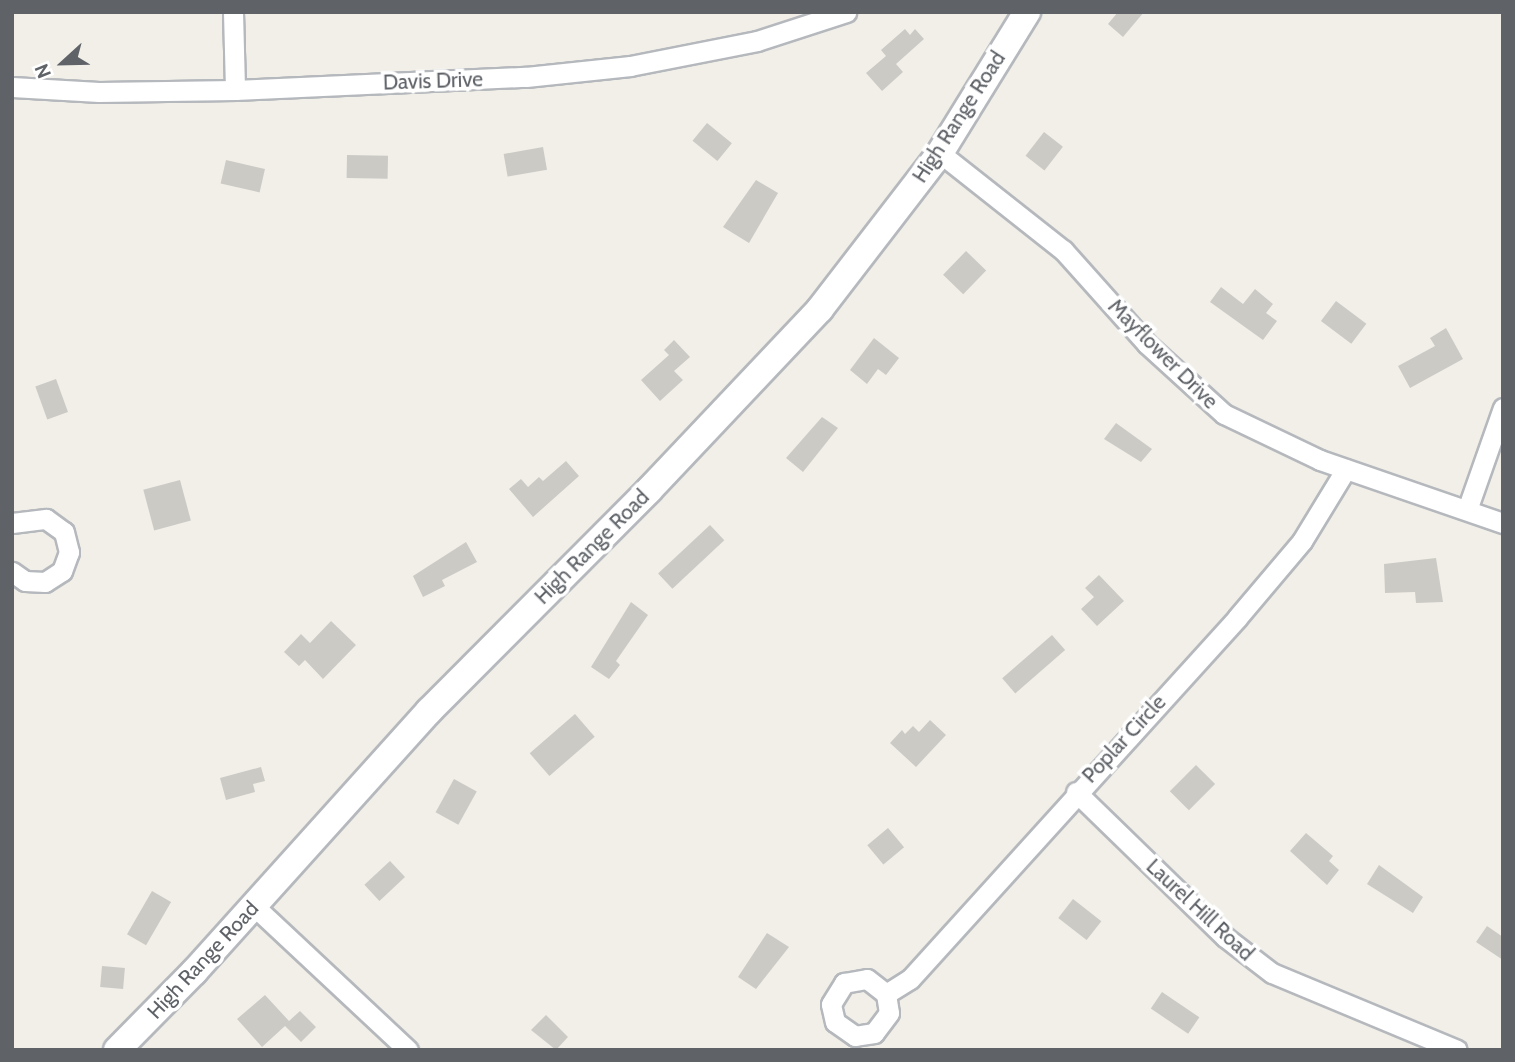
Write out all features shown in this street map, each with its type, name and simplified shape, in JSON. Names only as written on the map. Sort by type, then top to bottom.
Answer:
[{"type":"street","points":[[233,12],[235,90]]},
{"type":"street","name":"Davis Drive","points":[[12,87],[99,92],[235,90],[526,77],[619,67],[757,41],[846,12]]},
{"type":"street","name":"High Range Road","points":[[117,1050],[254,906],[429,711],[649,490],[820,309],[940,153],[1027,12]]},
{"type":"street","name":"Mayflower Drive","points":[[940,153],[1063,250],[1147,344],[1213,405],[1280,444],[1503,523]]},
{"type":"street","points":[[1467,510],[1503,408]]},
{"type":"street","name":"Poplar Circle","points":[[886,994],[911,979],[1076,792],[1237,618],[1302,541],[1346,469]]},
{"type":"street","points":[[12,523],[46,519],[64,532],[69,552],[62,571],[45,582],[25,581],[12,572]]},
{"type":"street","name":"Laurel Hill Road","points":[[1076,792],[1225,937],[1272,973],[1457,1050]]},
{"type":"street","points":[[254,906],[408,1050]]},
{"type":"building","points":[[1118,12],[1144,12],[1123,37],[1108,24]]},
{"type":"building","points":[[905,29],[910,35],[915,29],[924,39],[896,64],[903,72],[882,91],[866,73],[886,56],[881,50]]},
{"type":"building","points":[[707,123],[732,143],[717,161],[693,141]]},
{"type":"building","points":[[1044,132],[1063,147],[1044,170],[1026,156]]},
{"type":"building","points":[[543,147],[547,170],[508,177],[504,154]]},
{"type":"building","points":[[347,155],[388,156],[388,179],[347,178]]},
{"type":"building","points":[[226,160],[265,169],[260,192],[221,183]]},
{"type":"building","points":[[756,180],[778,193],[749,243],[723,227]]},
{"type":"building","points":[[966,251],[986,270],[963,294],[943,275]]},
{"type":"building","points":[[1221,287],[1243,304],[1255,289],[1273,304],[1266,313],[1277,321],[1263,340],[1210,302]]},
{"type":"building","points":[[1336,301],[1366,324],[1351,344],[1321,321]]},
{"type":"building","points":[[1446,328],[1463,359],[1410,388],[1398,366],[1435,346],[1430,338]]},
{"type":"building","points":[[874,338],[899,358],[886,375],[878,369],[867,384],[850,370]]},
{"type":"building","points":[[674,340],[690,357],[674,371],[683,380],[660,401],[641,380],[669,355],[664,350]]},
{"type":"building","points":[[56,379],[68,412],[47,419],[35,387]]},
{"type":"building","points":[[822,417],[838,428],[803,472],[786,458]]},
{"type":"building","points":[[1116,423],[1152,449],[1141,462],[1104,439]]},
{"type":"building","points":[[566,461],[579,476],[533,517],[509,489],[521,479],[528,487],[539,477],[543,481]]},
{"type":"building","points":[[180,480],[191,521],[154,530],[143,490]]},
{"type":"building","points":[[710,525],[724,540],[672,589],[658,573]]},
{"type":"building","points":[[466,542],[477,562],[442,580],[445,586],[423,597],[413,576]]},
{"type":"building","points":[[1436,558],[1443,602],[1416,603],[1415,592],[1385,593],[1384,564]]},
{"type":"building","points":[[1099,575],[1124,601],[1097,626],[1081,609],[1094,597],[1085,588]]},
{"type":"building","points":[[631,602],[648,615],[616,661],[620,665],[609,679],[591,667]]},
{"type":"building","points":[[331,621],[356,645],[323,679],[305,660],[299,666],[284,652],[301,634],[310,643]]},
{"type":"building","points":[[1052,635],[1065,650],[1015,693],[1002,678]]},
{"type":"building","points":[[575,714],[595,737],[549,776],[530,753]]},
{"type":"building","points":[[930,720],[946,735],[916,767],[890,743],[902,730],[905,734],[913,726],[919,732]]},
{"type":"building","points":[[1196,765],[1215,784],[1189,810],[1170,791]]},
{"type":"building","points":[[261,767],[265,781],[253,784],[255,792],[226,800],[220,778]]},
{"type":"building","points":[[454,779],[477,792],[458,825],[436,812]]},
{"type":"building","points":[[888,828],[904,847],[883,865],[867,845]]},
{"type":"building","points":[[1306,833],[1333,856],[1329,861],[1339,870],[1327,885],[1290,851]]},
{"type":"building","points":[[390,861],[405,877],[379,901],[364,885]]},
{"type":"building","points":[[1379,865],[1423,897],[1413,913],[1367,884]]},
{"type":"building","points":[[152,891],[171,902],[146,945],[127,934]]},
{"type":"building","points":[[1073,899],[1101,921],[1087,940],[1058,918]]},
{"type":"building","points":[[1487,926],[1503,937],[1503,960],[1476,942]]},
{"type":"building","points":[[767,933],[789,947],[756,989],[738,977]]},
{"type":"building","points":[[102,966],[125,968],[123,989],[100,987]]},
{"type":"building","points":[[1162,992],[1199,1017],[1188,1034],[1151,1009]]},
{"type":"building","points":[[265,995],[289,1021],[300,1011],[316,1027],[301,1042],[285,1026],[262,1047],[237,1019]]},
{"type":"building","points":[[546,1015],[568,1037],[556,1050],[531,1030]]}]
